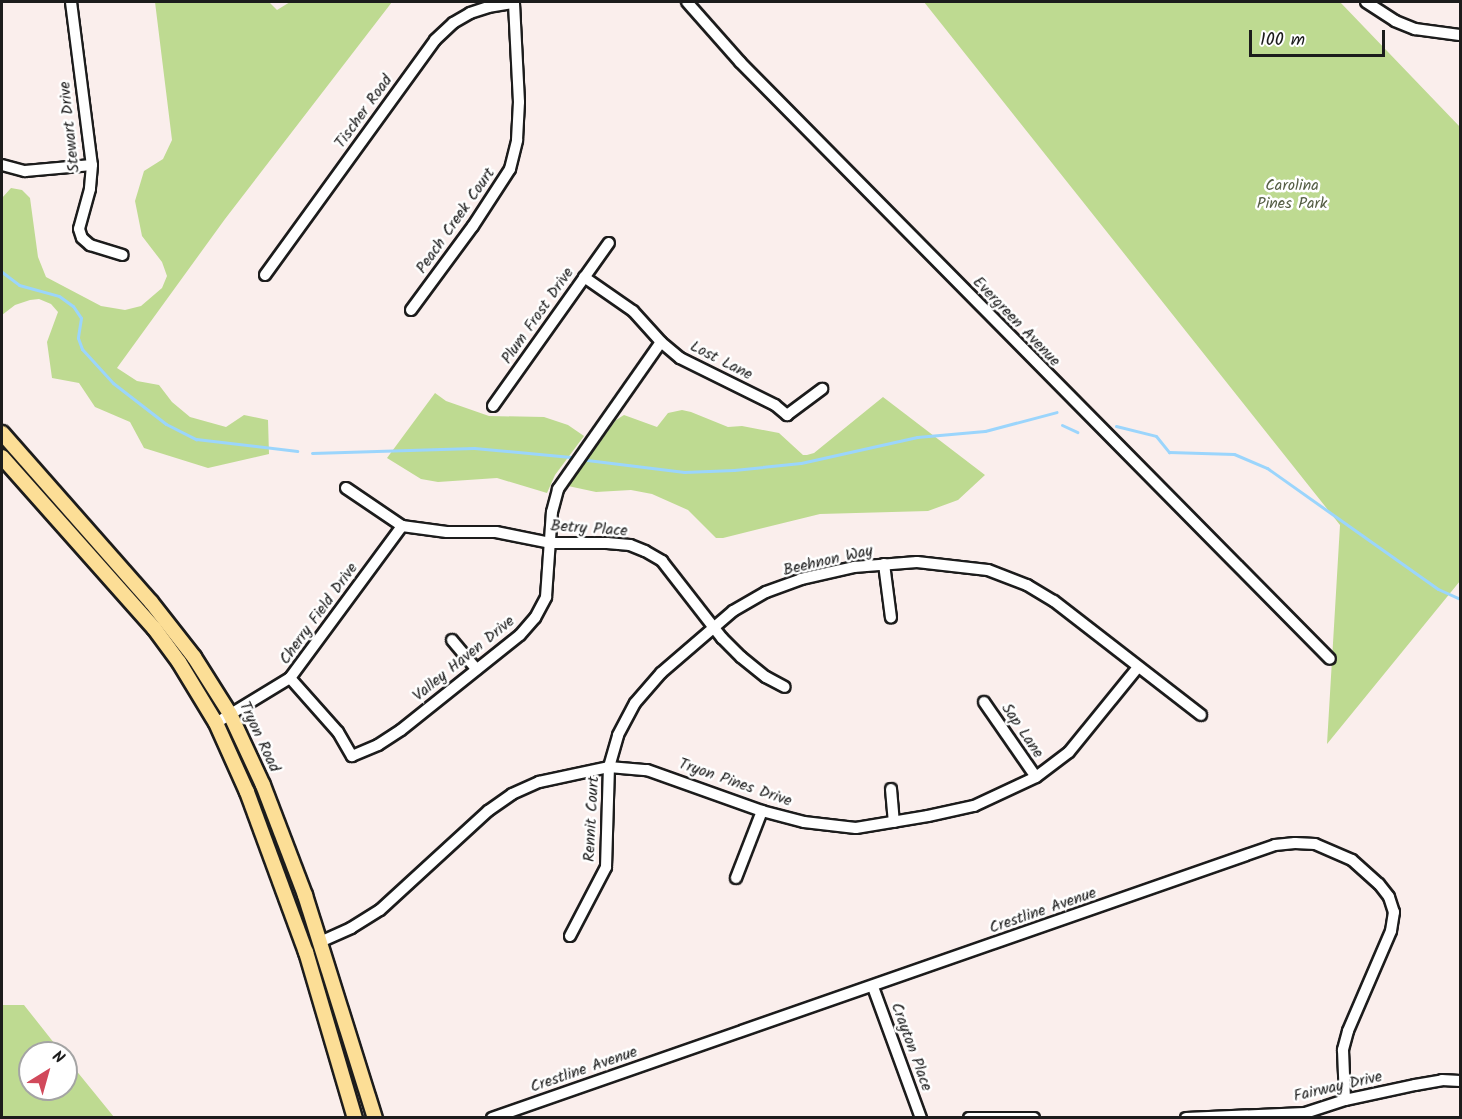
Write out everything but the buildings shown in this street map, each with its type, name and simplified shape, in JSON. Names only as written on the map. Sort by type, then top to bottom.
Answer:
[{"type":"main road","name":"Tryon Road","points":[[2,433],[151,602],[204,671],[231,714],[263,784],[320,942],[375,1118]]},
{"type":"main road","name":"Tryon Road","points":[[2,457],[154,628],[179,662],[216,723],[247,792],[306,952],[355,1118]]},
{"type":"street","name":"Stewart Drive","points":[[71,2],[92,165],[90,189],[79,229],[82,238],[90,245],[123,255]]},
{"type":"street","name":"Tischer Road","points":[[265,275],[435,40],[453,23],[470,14],[488,7],[514,2]]},
{"type":"street","name":"Peach Creek Court","points":[[411,310],[473,226],[510,169],[517,140],[519,102],[514,2]]},
{"type":"street","name":"Evergreen Avenue","points":[[687,2],[740,62],[1330,660]]},
{"type":"street","points":[[1366,2],[1395,21],[1415,29],[1461,35]]},
{"type":"street","points":[[2,165],[25,171],[92,165]]},
{"type":"street","name":"Plum Frost Drive","points":[[493,406],[609,243]]},
{"type":"street","name":"Lost Lane","points":[[584,277],[633,311],[661,342],[680,358],[775,405],[787,415],[822,389]]},
{"type":"street","name":"Valley Haven Drive","points":[[290,678],[338,732],[352,756],[378,745],[401,730],[520,635],[535,618],[546,597],[553,505],[558,489],[661,342]]},
{"type":"street","name":"Betry Place","points":[[346,488],[402,526],[447,532],[496,532],[550,543],[630,545],[645,551],[662,561],[713,626],[741,657],[766,677],[785,687]]},
{"type":"street","name":"Cherry Field Drive","points":[[216,723],[290,678],[402,526]]},
{"type":"street","name":"Beehnon Way","points":[[609,767],[618,735],[635,703],[661,673],[733,611],[766,592],[801,579],[884,564],[917,562],[959,565],[988,570],[1027,585],[1054,601],[1201,715]]},
{"type":"street","points":[[884,564],[891,618]]},
{"type":"street","points":[[452,640],[476,669]]},
{"type":"street","name":"Tryon Pines Drive","points":[[320,942],[351,928],[380,910],[468,827],[512,794],[539,782],[609,767],[648,770],[762,811],[804,822],[856,828],[894,822],[974,806],[1036,777],[1069,752],[1138,666]]},
{"type":"street","name":"Sap Lane","points":[[984,702],[1036,777]]},
{"type":"street","name":"Rennit Court","points":[[570,936],[606,867],[609,767]]},
{"type":"street","points":[[891,789],[894,822]]},
{"type":"street","points":[[736,878],[762,811]]},
{"type":"street","name":"Crestline Avenue","points":[[492,1118],[1275,845],[1316,844],[1336,851],[1367,872],[1389,897],[1394,912],[1391,931],[1348,1031],[1343,1050],[1345,1100]]},
{"type":"street","name":"Crayton Place","points":[[873,987],[921,1118]]},
{"type":"street","name":"Fairway Drive","points":[[1186,1118],[1305,1113],[1345,1100],[1442,1080],[1461,1082]]},
{"type":"street","points":[[969,1118],[1034,1118]]},
{"type":"green space","points":[[155,2],[269,2],[277,10],[290,2],[392,2],[225,219],[117,368],[137,381],[159,385],[172,402],[190,417],[226,427],[244,415],[268,420],[269,454],[208,468],[144,448],[130,422],[95,407],[79,383],[52,378],[47,342],[58,312],[51,304],[39,299],[30,300],[15,305],[2,315],[2,198],[11,188],[22,190],[30,198],[38,257],[46,277],[101,306],[125,310],[141,306],[162,288],[167,276],[162,262],[142,236],[135,201],[144,171],[163,159],[172,140]]},
{"type":"green space","name":"Carolina Pines Park","points":[[924,2],[1340,2],[1460,127],[1460,581],[1327,744],[1340,525]]},
{"type":"green space","points":[[435,393],[446,401],[489,416],[544,417],[568,425],[584,436],[555,475],[547,493],[497,478],[438,482],[421,479],[387,458]]},
{"type":"green space","points":[[883,397],[985,475],[958,500],[928,511],[820,514],[723,538],[716,538],[688,510],[652,494],[631,490],[596,492],[568,486],[616,420],[624,415],[657,427],[668,413],[682,410],[728,427],[742,426],[779,433],[803,455],[807,455],[814,453]]},
{"type":"green space","points":[[2,1005],[24,1005],[52,1041],[18,1041],[18,1101],[78,1101],[78,1073],[114,1117],[2,1117]]},
{"type":"waterway","points":[[2,272],[19,285],[59,296],[73,306],[81,318],[78,338],[82,349],[113,383],[166,424],[196,439],[297,451]]},
{"type":"waterway","points":[[587,460],[684,472],[734,470],[801,463],[917,437],[985,431],[1057,412]]},
{"type":"waterway","points":[[1062,425],[1077,432]]},
{"type":"waterway","points":[[1116,426],[1156,436],[1169,452],[1234,454],[1267,468],[1438,589],[1460,599]]},
{"type":"waterway","points":[[312,453],[474,448],[571,457]]}]
